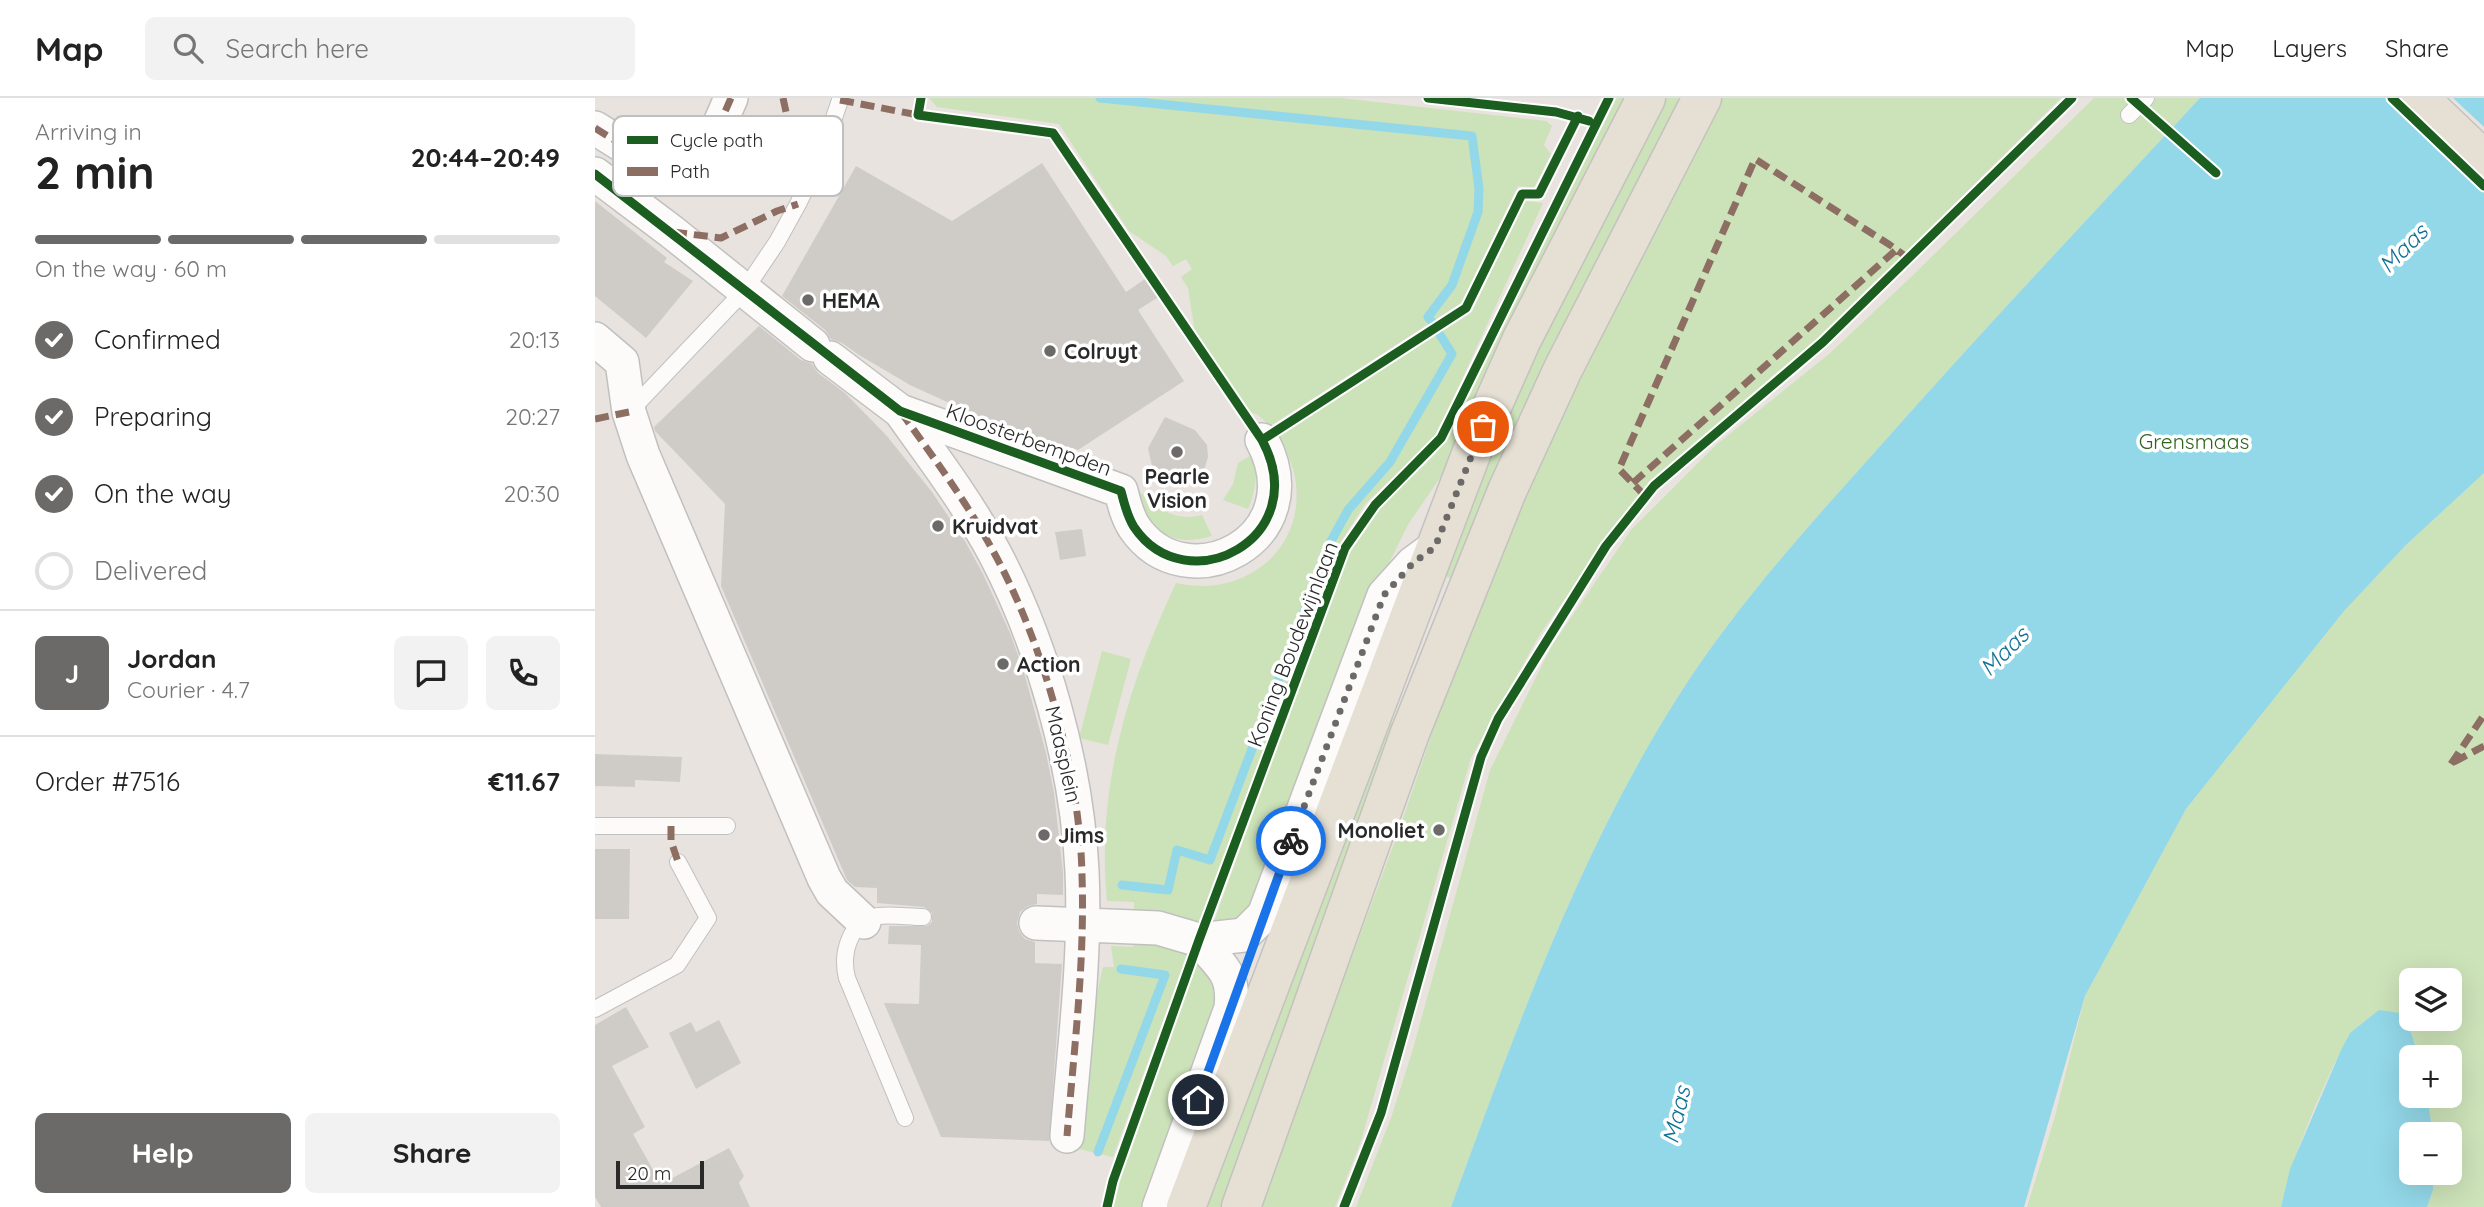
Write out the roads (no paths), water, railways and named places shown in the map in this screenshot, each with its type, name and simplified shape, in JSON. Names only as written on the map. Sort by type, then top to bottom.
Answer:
[{"type":"main road","points":[[1186,1207],[1418,568],[1522,339],[1646,98]]},
{"type":"main road","points":[[1241,1207],[1410,733],[1507,491],[1563,369],[1702,98]]},
{"type":"main road","points":[[2419,98],[2484,160]]},
{"type":"street","points":[[723,116],[730,98]]},
{"type":"street","points":[[595,128],[613,139]]},
{"type":"street","name":"Kloosterbempden","points":[[595,174],[613,188]]},
{"type":"street","name":"Kloosterbempden","points":[[624,196],[900,411],[1121,491],[1129,518],[1143,537],[1171,555],[1195,559],[1217,558],[1236,551],[1251,541],[1263,527],[1272,509],[1276,482],[1273,463],[1262,440]]},
{"type":"street","points":[[595,340],[622,362],[629,412],[643,455],[824,878],[832,892],[863,922]]},
{"type":"street","name":"Maasplein","points":[[900,411],[955,488],[1009,584],[1032,640],[1056,713],[1071,777],[1096,926],[1067,1136]]},
{"type":"street","points":[[1159,1207],[1264,915],[1384,595],[1418,568],[1446,589],[1453,598],[1458,618]]},
{"type":"street","points":[[1036,923],[1158,928],[1199,940],[1244,934],[1264,915]]},
{"type":"street","points":[[1199,940],[1229,975],[1232,990],[1231,1009]]},
{"type":"lane","points":[[2129,115],[2146,98]]},
{"type":"lane","points":[[834,116],[840,100]]},
{"type":"lane","points":[[629,412],[744,291],[777,242],[802,196]]},
{"type":"lane","points":[[595,826],[727,826]]},
{"type":"lane","points":[[595,1009],[677,965],[708,918],[678,862]]},
{"type":"lane","points":[[905,1118],[846,974],[845,958],[849,940],[863,922],[876,916],[923,917]]},
{"type":"water","name":"Maas","points":[[2200,98],[2484,98],[2484,473],[2406,545],[2344,611],[2186,809],[2085,996],[2024,1207],[1451,1207],[1525,1008],[1581,878],[1644,753],[1703,659],[1751,595],[1829,503],[2000,313]]},
{"type":"water","points":[[2379,1010],[2399,1013],[2399,1031],[2410,1031],[2415,1045],[2399,1045],[2399,1108],[2429,1108],[2431,1122],[2399,1122],[2399,1185],[2433,1185],[2427,1207],[2281,1207],[2290,1169],[2350,1033]]},
{"type":"waterway","points":[[1100,98],[1472,136],[1479,189],[1478,212],[1452,285],[1428,317],[1432,322]]},
{"type":"waterway","points":[[1122,885],[1168,890],[1177,850],[1210,860],[1330,543],[1348,510],[1390,462],[1452,354],[1439,333]]},
{"type":"waterway","points":[[1098,1152],[1165,975],[1121,969]]},
{"type":"place","name":"HEMA","points":[[808,300]]},
{"type":"place","name":"Colruyt","points":[[1050,351]]},
{"type":"place","name":"Pearle Vision","points":[[1177,452]]},
{"type":"place","name":"Kruidvat","points":[[938,526]]},
{"type":"place","name":"Action","points":[[1003,664]]},
{"type":"place","name":"Monoliet","points":[[1439,830]]},
{"type":"place","name":"Jims","points":[[1044,835]]},
{"type":"park label","name":"Grensmaas","points":[[2194,441]]}]
